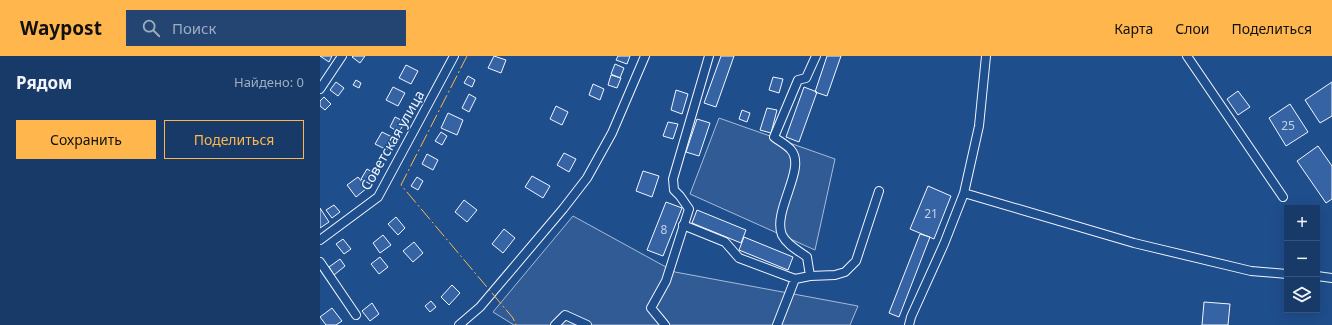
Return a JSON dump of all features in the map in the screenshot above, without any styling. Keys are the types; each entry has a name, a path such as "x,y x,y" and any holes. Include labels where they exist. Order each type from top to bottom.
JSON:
{"street":[{"path":"320,89 342,56"},
{"name":"Советская улица","path":"320,240 378,197 454,56"},
{"path":"459,325 480,306 563,209 587,178 612,133 645,56"},
{"path":"665,325 651,308 666,281 689,209 674,190 673,179 709,56"},
{"path":"810,276 807,257 790,246 782,235 780,222 795,169 795,159 791,150 774,137 798,80 806,78 816,56"},
{"path":"909,325 911,317 944,244 964,193 979,126 986,56"},
{"path":"1188,56 1283,196"},
{"path":"683,225 725,242 739,258 794,280 810,276 835,275 845,272 856,261 879,191"},
{"path":"964,193 1134,243 1251,271 1284,274"},
{"path":"320,262 356,315"},
{"path":"1320,276 1332,278"},
{"path":"777,325 794,280"},
{"path":"555,325 565,315 587,325"}],"shaded area":[{"path":"719,118 835,159 815,250 690,194"},
{"path":"573,216 675,272 858,306 850,325 514,325 493,312"}],"building":[{"path":"320,56 332,56 329,62"},
{"path":"365,56 360,63 352,57"},
{"path":"494,56 506,60 501,73 488,68"},
{"path":"618,56 630,56 627,64 616,60"},
{"path":"721,56 734,56 716,107 704,103"},
{"path":"827,56 841,56 827,96 815,92"},
{"path":"615,64 624,68 620,78 611,74"},
{"path":"406,65 418,71 411,84 399,78"},
{"path":"611,75 621,78 617,88 608,85"},
{"path":"468,76 475,80 472,87 464,83"},
{"path":"773,77 783,79 779,93 769,90"},
{"path":"356,80 361,83 359,88 353,85"},
{"path":"336,82 344,88 338,96 330,90"},
{"path":"1332,82 1332,116 1320,123 1305,100"},
{"path":"593,84 604,89 600,100 589,95"},
{"path":"393,87 405,93 398,106 386,100"},
{"path":"804,87 817,92 799,142 786,137"},
{"path":"676,90 688,94 682,114 671,110"},
{"path":"1238,91 1250,107 1238,115 1227,99"},
{"path":"469,94 476,98 469,112 462,108"},
{"path":"324,97 331,104 325,110 320,106 320,101"},
{"path":"1290,104 1308,132 1286,146 1269,118"},
{"path":"556,106 568,112 562,125 550,119"},
{"path":"767,108 777,110 771,133 760,130"},
{"path":"742,110 750,113 747,122 739,119"},
{"path":"448,113 463,120 457,135 441,128"},
{"path":"395,117 405,122 399,132 390,127"},
{"path":"697,119 710,123 699,156 686,152"},
{"path":"668,122 678,124 673,139 663,136"},
{"path":"382,132 394,138 387,150 375,144"},
{"path":"441,132 447,136 442,145 435,141"},
{"path":"1318,146 1332,166 1332,199 1326,203 1297,161"},
{"path":"564,153 576,159 569,172 557,165"},
{"path":"427,154 438,160 433,170 422,164"},
{"path":"367,169 376,174 370,184 361,179"},
{"path":"643,171 659,176 652,197 636,191"},
{"path":"532,176 550,186 543,198 525,187"},
{"path":"358,177 367,188 356,197 347,185"},
{"path":"417,177 423,181 418,190 411,186"},
{"path":"928,186 951,196 934,239 910,229"},
{"path":"464,200 477,210 467,222 455,212"},
{"path":"666,202 682,208 663,256 647,250"},
{"path":"334,205 340,212 332,218 326,210"},
{"path":"320,208 329,222 320,228"},
{"path":"697,210 746,230 741,243 692,223"},
{"path":"396,217 405,228 398,235 388,224"},
{"path":"504,229 515,238 503,253 492,244"},
{"path":"920,234 930,237 899,317 889,313"},
{"path":"383,235 391,245 380,253 373,243"},
{"path":"744,237 793,257 788,270 739,250"},
{"path":"343,239 351,249 344,254 336,244"},
{"path":"414,242 423,253 413,262 403,251"},
{"path":"380,257 388,267 379,274 371,264"},
{"path":"340,259 345,266 334,275 329,267"},
{"path":"452,285 460,293 449,305 441,297"},
{"path":"431,301 436,307 430,312 425,306"},
{"path":"1204,302 1230,304 1228,325 1202,325"},
{"path":"372,303 379,314 370,321 362,311"},
{"path":"332,308 342,321 336,325 326,325 320,317"}],"power":[{"path":"467,56 401,185 513,318 516,325"}]}
